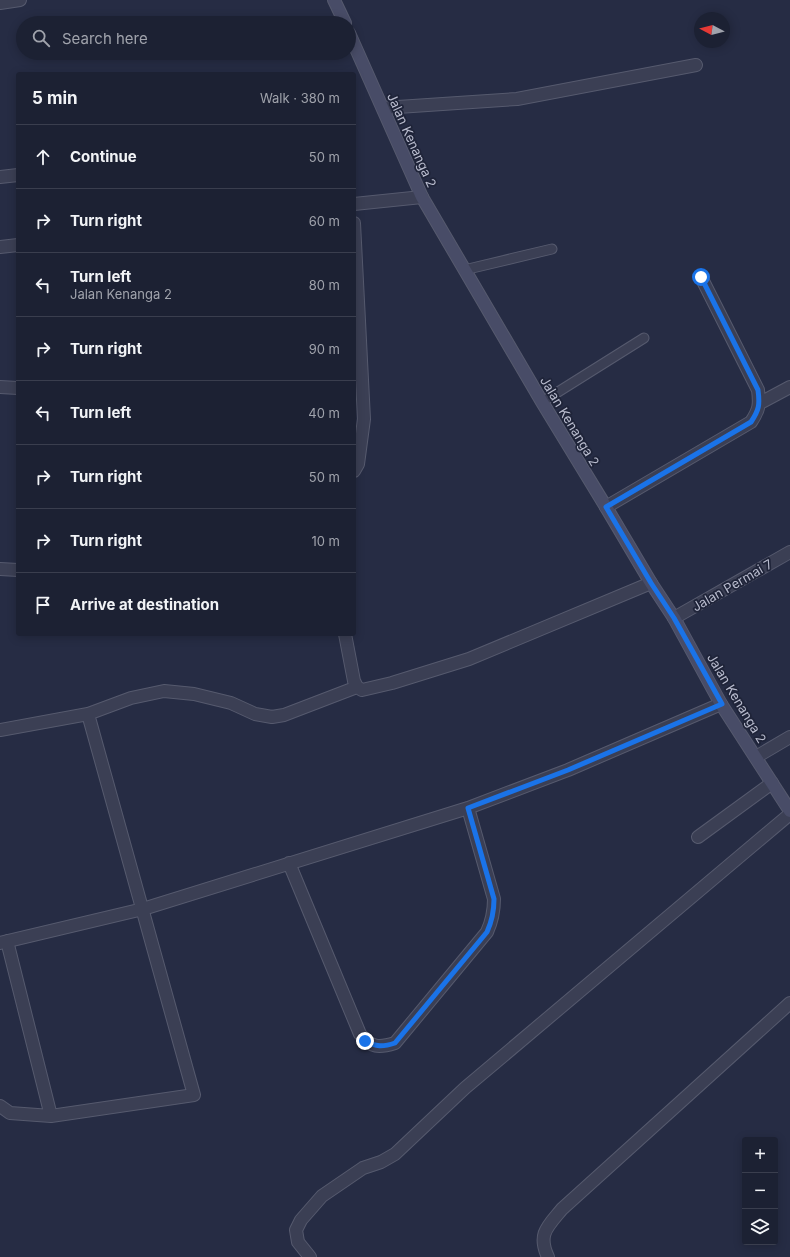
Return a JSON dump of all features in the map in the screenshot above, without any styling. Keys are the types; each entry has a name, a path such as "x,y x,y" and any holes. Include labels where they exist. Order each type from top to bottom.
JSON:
{"main road":[{"path":"334,0 342,16"},
{"name":"Jalan Kenanga 2","path":"356,48 422,197 542,402 651,583 674,618 722,704 790,811"}],"street":[{"path":"0,3 20,0"},
{"path":"383,108 517,99 696,65"},
{"path":"0,177 16,175"},
{"path":"356,204 422,197"},
{"path":"0,247 16,245"},
{"path":"356,262 364,419 358,464 356,468"},
{"path":"606,507 751,422 757,414 760,403 758,390 701,277"},
{"path":"760,403 790,386"},
{"path":"0,387 16,388"},
{"name":"Jalan Permai 7","path":"674,618 790,552"},
{"path":"0,568 16,570"},
{"path":"345,636 354,681 357,687 362,690 392,684 469,659 651,583"},
{"path":"0,730 88,714 131,698 164,692 194,694 216,699 231,703 255,714 272,717 284,715 357,687"},
{"path":"51,1116 3,942 143,909 468,808 575,767 722,704"},
{"path":"0,1106 10,1113 51,1116 194,1095 88,714"},
{"path":"756,757 790,737"},
{"path":"698,837 772,783"},
{"path":"289,863 360,1034 365,1041 374,1046 385,1047 395,1043 487,932 491,922 494,911 494,899 468,808"},
{"path":"310,1257 298,1242 296,1230 301,1220 322,1196 363,1168 381,1162 395,1154 465,1088 790,814"},
{"path":"548,1257 543,1240 545,1230 562,1209 790,1003"}],"lane":[{"path":"464,270 552,249"},
{"path":"542,402 644,338"}],"route":[{"path":"365,1041 374,1046 385,1047 395,1043 487,932 494,911 494,899 468,808 603,756 722,704 674,618 651,583 606,507 751,422 757,414 760,403 758,390 701,277"}]}
